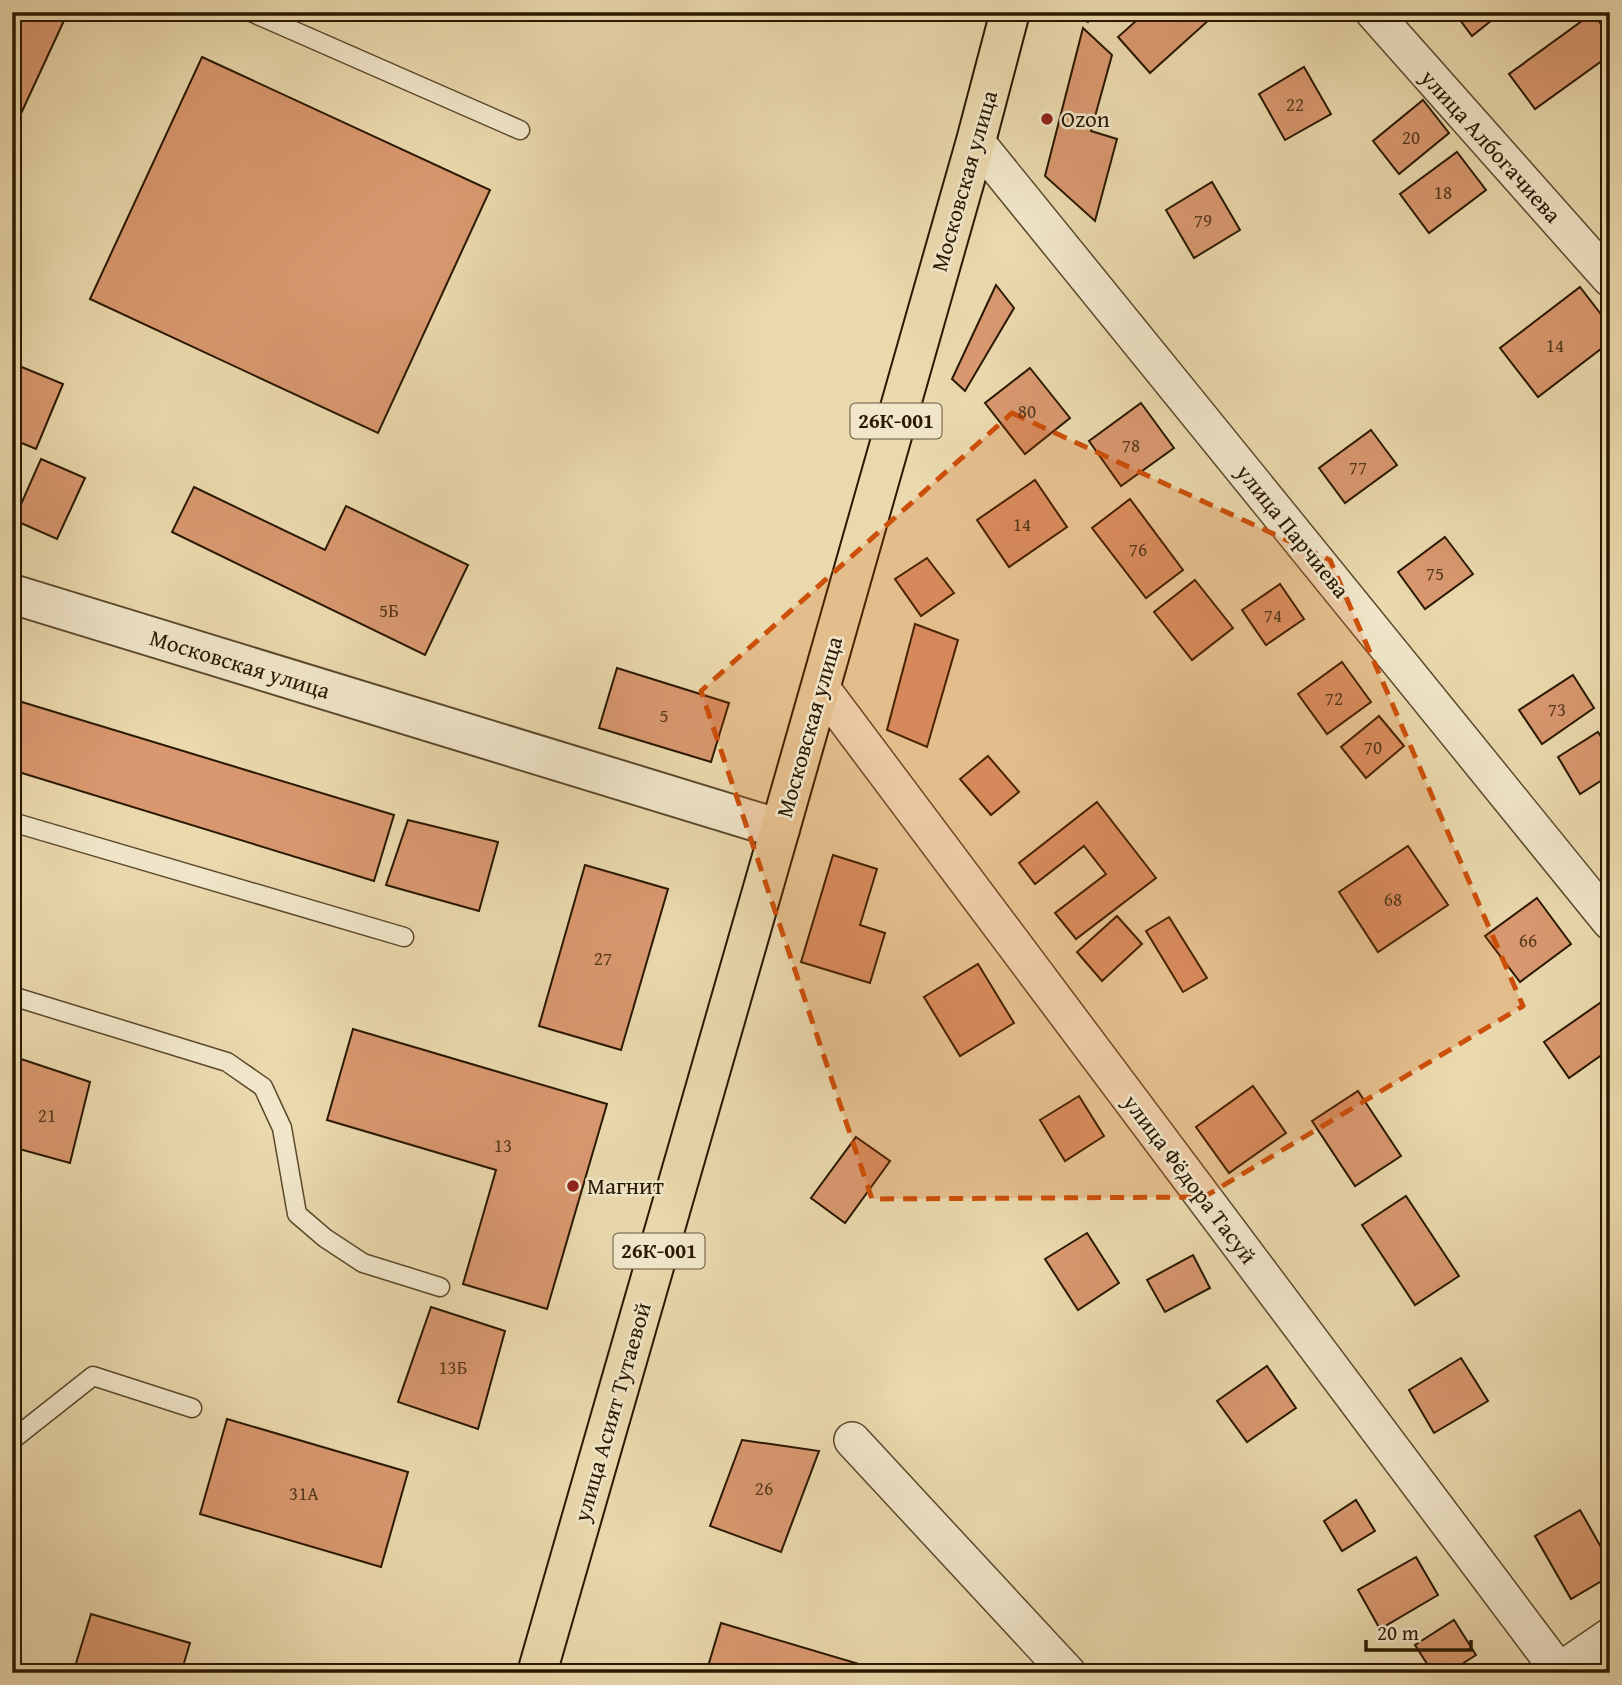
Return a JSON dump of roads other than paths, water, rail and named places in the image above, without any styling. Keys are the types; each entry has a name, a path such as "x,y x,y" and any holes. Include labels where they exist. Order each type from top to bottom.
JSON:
{"main road":[{"name":"Московская улица","path":"780,829 976,141 1010,12"},
{"name":"улица Асият Тутаевой","path":"537,1673 780,829"}],"street":[{"name":"улица Албогачиева","path":"1373,12 1610,279"},
{"name":"улица Парчиева","path":"976,141 1610,922"},
{"name":"Московская улица","path":"12,594 780,829"},
{"name":"улица Фёдора Тасуй","path":"821,687 1558,1672"},
{"path":"852,1440 1068,1673"},
{"path":"1558,1672 1610,1636"}],"lane":[{"path":"251,12 520,130"},
{"path":"12,822 404,937"},
{"path":"12,996 227,1062 263,1087 282,1128 297,1214 325,1238 363,1264 440,1287"},
{"path":"12,1440 93,1376 192,1408"}],"place":[{"name":"Ozon","path":"1047,119"},
{"name":"Магнит","path":"573,1186"}]}
